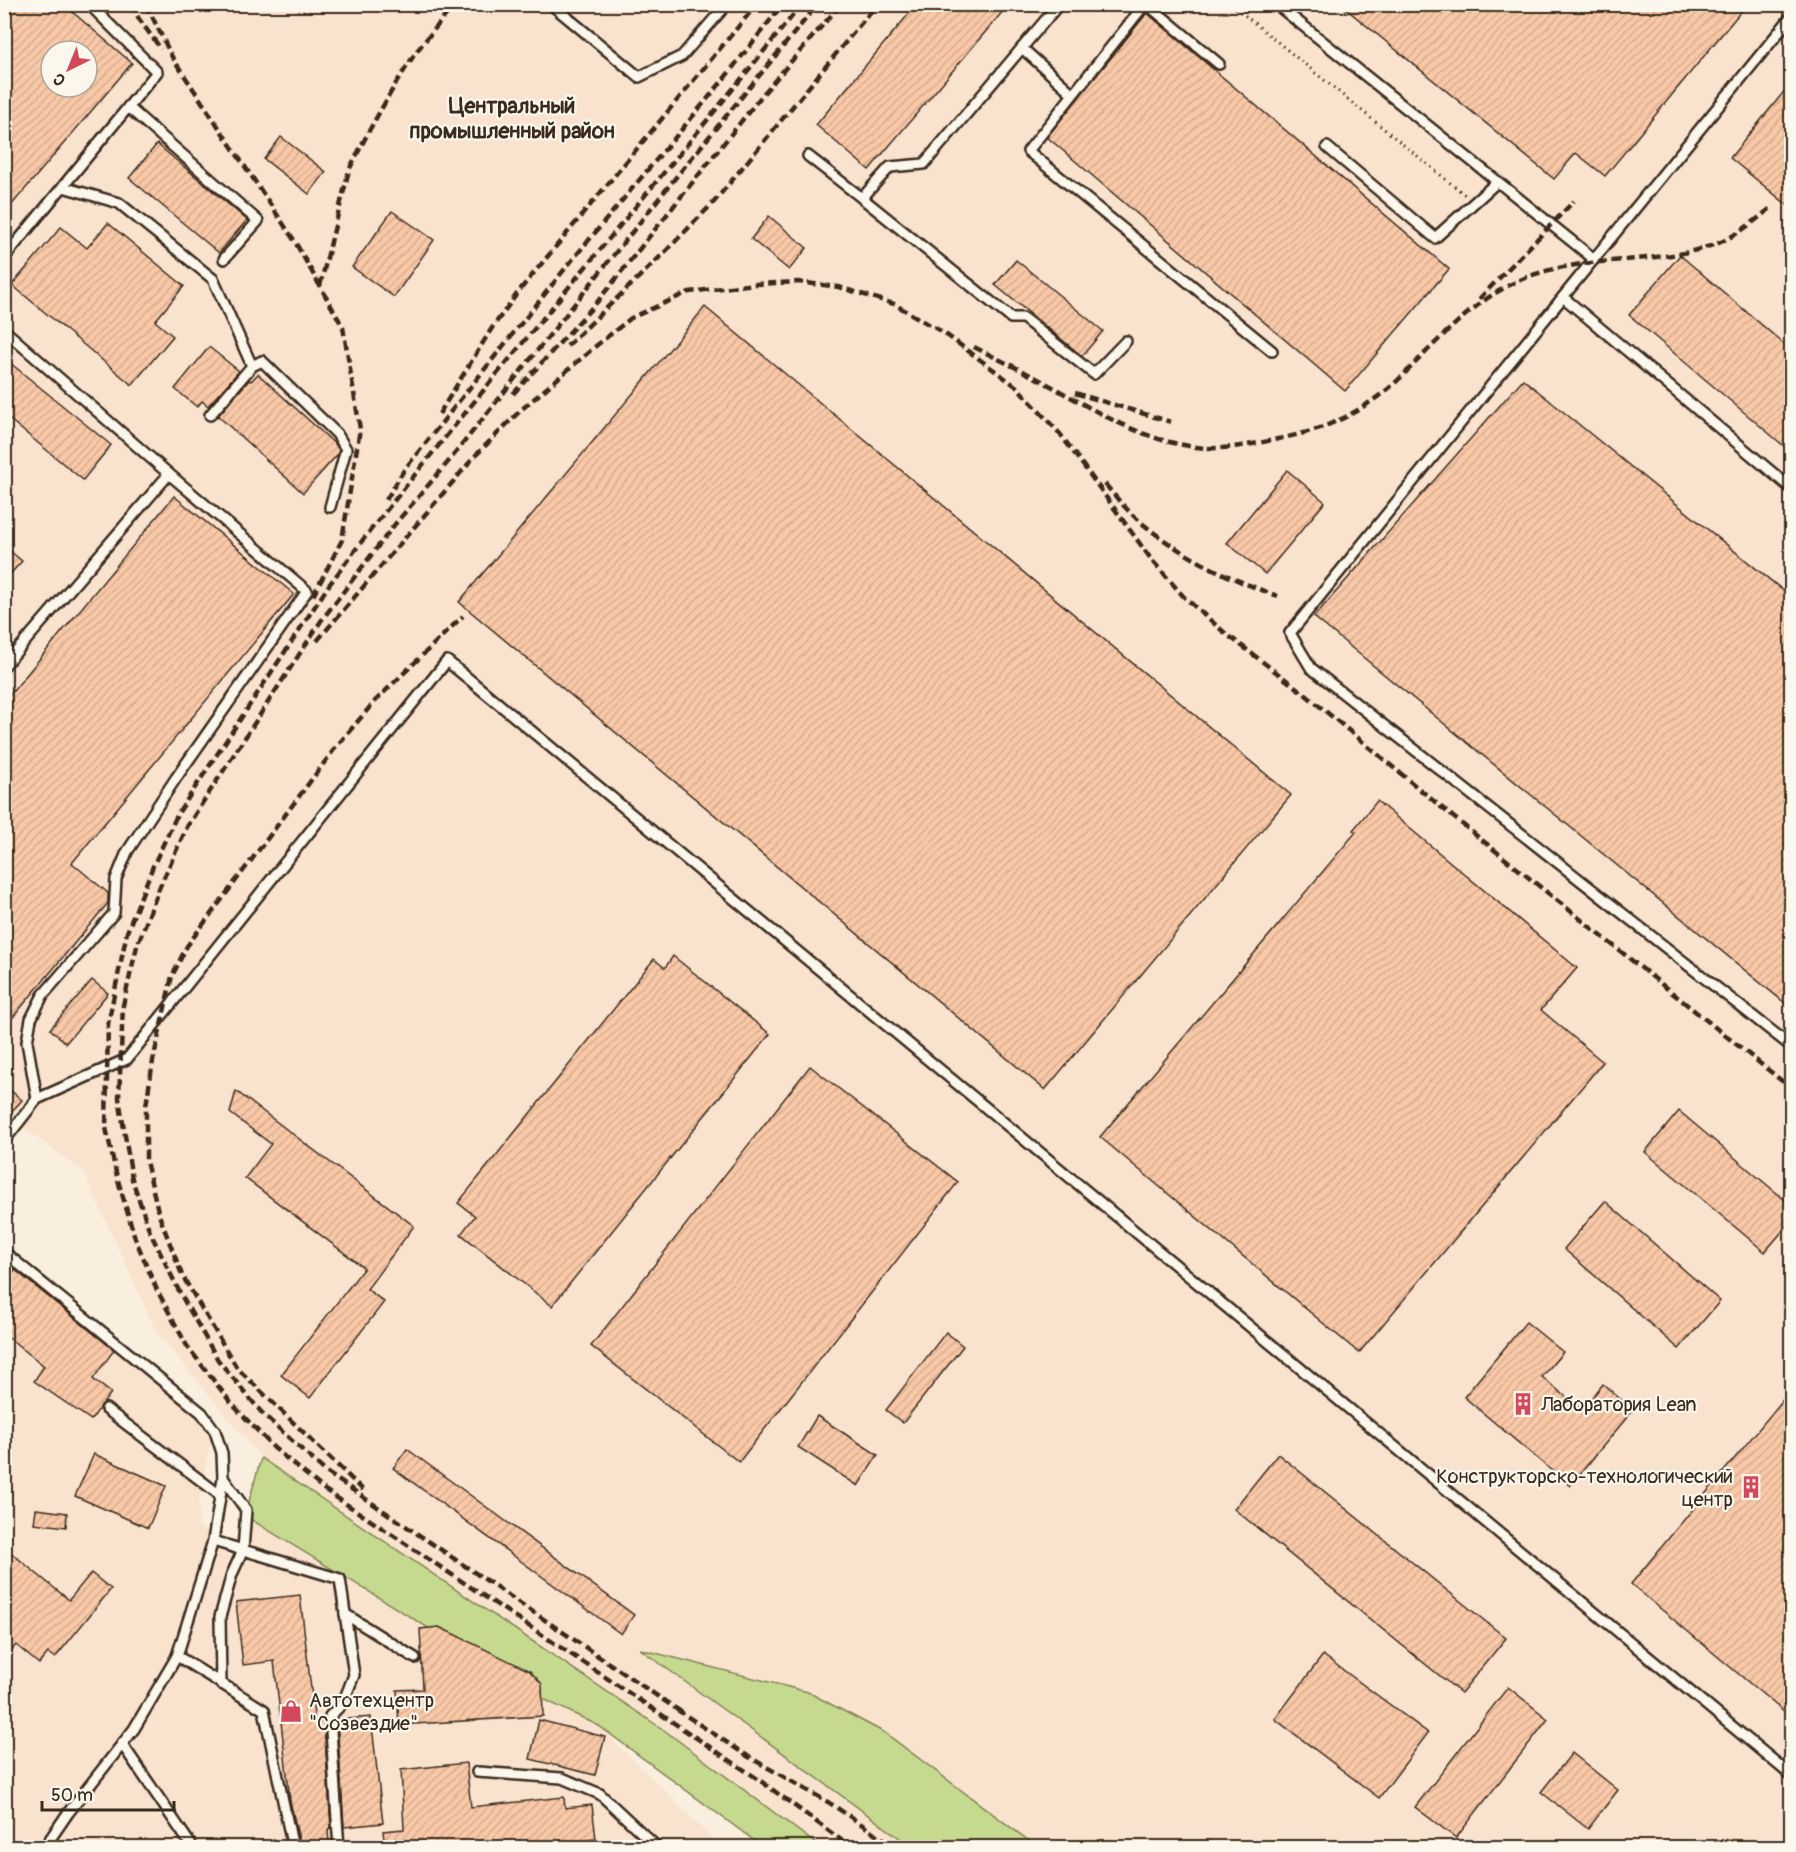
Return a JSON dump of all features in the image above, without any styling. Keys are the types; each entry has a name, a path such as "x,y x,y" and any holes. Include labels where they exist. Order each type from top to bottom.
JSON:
{"lane":[{"path":"4,258 157,72 89,4"},
{"path":"551,4 639,76 682,56 727,4"},
{"path":"862,198 890,167 924,164 1059,4"},
{"path":"1219,63 1146,4 1028,151 1272,351"},
{"path":"1276,4 1594,259"},
{"path":"1791,16 1290,633 1311,668 1791,1047"},
{"path":"1022,48 1074,94"},
{"path":"128,107 258,221 224,259"},
{"path":"1327,147 1435,238 1497,182"},
{"path":"808,156 1011,318 1023,318 1094,374 1126,341"},
{"path":"63,187 119,203 213,279 252,366"},
{"path":"1563,297 1791,486"},
{"path":"4,330 307,591 182,768 127,852 116,879 114,913 43,995 31,1019 27,1042 37,1099"},
{"path":"210,415 252,366 262,361 337,434 346,449 330,507"},
{"path":"4,666 169,474"},
{"path":"4,1141 37,1099 126,1059 447,661 1789,1770"},
{"path":"4,1252 202,1413 215,1431 222,1453 223,1478 213,1541 177,1656 134,1729 68,1813 44,1848"},
{"path":"106,1409 220,1495"},
{"path":"221,1684 220,1617 232,1574 243,1550 246,1510 223,1478"},
{"path":"213,1541 340,1579 354,1675 343,1703 330,1716 339,1848"},
{"path":"345,1614 415,1658"},
{"path":"177,1656 264,1710 294,1848"},
{"path":"122,1744 193,1848"},
{"path":"477,1772 562,1778 600,1794 658,1848"}],"path":[{"path":"1231,4 1474,203"}],"shaded area":[{"path":"5,5 1791,5 1791,1847 1037,1847 885,1733 642,1650 912,1847 820,1847 664,1730 261,1458 156,1331 84,1172 8,1116 5,1120"},
{"path":"4,1257 129,1358 213,1430 200,1493 199,1527 233,1545 245,1516 451,1641 447,1652 599,1726 721,1847 5,1847"}],"green space":[{"path":"261,1458 664,1730 820,1847 763,1847 599,1726 447,1652 450,1641 245,1516"},
{"path":"640,1649 808,1692 885,1733 1037,1847 912,1847"}],"building":[{"path":"4,4 63,4 132,63 4,214"},
{"path":"917,4 1009,4 869,170 816,125"},
{"path":"1340,4 1747,4 1605,176 1576,153 1554,179"},
{"path":"1147,13 1449,269 1345,391 1047,137"},
{"path":"1791,83 1791,208 1730,158"},
{"path":"281,137 326,172 309,194 264,159"},
{"path":"157,144 247,220 219,253 129,178"},
{"path":"392,211 434,240 394,297 352,267"},
{"path":"769,216 807,248 789,270 751,239"},
{"path":"108,223 184,286 155,321 173,336 132,385 12,285 61,227 87,248"},
{"path":"1680,255 1791,350 1791,452 1629,315"},
{"path":"1016,260 1103,331 1082,356 995,285"},
{"path":"705,307 1291,795 1045,1090 459,602"},
{"path":"209,347 239,371 208,406 202,401 197,407 175,389"},
{"path":"4,358 111,445 83,480 4,415"},
{"path":"258,374 339,450 303,493 218,416 249,380 251,381"},
{"path":"1523,379 1791,597 1791,1008 1314,617"},
{"path":"1287,470 1325,502 1265,574 1227,543"},
{"path":"174,496 294,594 72,863 108,893 108,903 4,1028 4,702"},
{"path":"4,546 22,561 4,581"},
{"path":"1377,801 1577,968 1541,1010 1603,1062 1359,1353 1100,1137 1356,832 1353,830"},
{"path":"673,956 770,1034 552,1306 461,1234 475,1216 458,1203 654,959 665,968"},
{"path":"92,980 108,993 66,1043 50,1029"},
{"path":"810,1066 958,1182 739,1462 591,1346"},
{"path":"4,1085 22,1100 4,1120"},
{"path":"236,1091 414,1226 367,1289 384,1302 310,1398 281,1375 364,1268 245,1178 271,1144 230,1113"},
{"path":"1679,1111 1791,1205 1791,1221 1765,1252 1645,1152"},
{"path":"1605,1201 1720,1301 1679,1349 1564,1249"},
{"path":"15,1270 114,1350 93,1379 111,1393 91,1420 34,1381 44,1366 4,1334 4,1282"},
{"name":"Лаборатория Lean","path":"1526,1322 1563,1352 1542,1377 1582,1410 1603,1384 1633,1410 1570,1486 1464,1397"},
{"path":"946,1332 963,1346 903,1423 886,1410"},
{"name":"Конструкторско-технологический центр","path":"1791,1390 1791,1702 1784,1712 1631,1584"},
{"path":"817,1416 878,1455 858,1486 798,1447"},
{"path":"407,1449 634,1615 621,1634 393,1468"},
{"path":"94,1454 166,1486 148,1528 75,1496"},
{"path":"1278,1454 1506,1638 1461,1693 1234,1509"},
{"path":"36,1509 67,1513 66,1527 34,1523"},
{"path":"4,1547 69,1600 91,1573 111,1589 55,1658 48,1653 39,1664 16,1645 4,1659"},
{"path":"300,1595 315,1723 324,1722 331,1828 328,1829 329,1845 309,1848 301,1848 290,1801 274,1661 243,1665 236,1602"},
{"path":"439,1627 530,1671 542,1684 543,1716 399,1725 397,1690 423,1689 420,1629"},
{"path":"1323,1655 1428,1733 1379,1798 1275,1719"},
{"path":"1508,1687 1548,1719 1456,1838 1415,1807"},
{"path":"371,1717 383,1823 344,1827 337,1720"},
{"path":"539,1720 605,1737 595,1775 530,1759"},
{"path":"1572,1753 1618,1790 1588,1829 1541,1792"},
{"path":"466,1763 471,1807 564,1797 565,1808 592,1805 596,1839 565,1843 566,1848 385,1848 383,1831 404,1829 401,1770"}],"railway":[{"path":"131,4 161,49"},
{"path":"146,4 172,57 294,240 343,327 360,429 342,540 312,598"},
{"path":"320,286 349,170 370,129 416,52 455,4"},
{"path":"439,414 492,328 519,291 757,4"},
{"path":"386,500 404,470 568,265 719,85 783,4"},
{"path":"802,4 362,541 329,585 177,815 153,866 127,932 108,1024 106,1128 117,1177 135,1238 157,1290 187,1346 232,1404 274,1448 325,1490 758,1779 852,1848"},
{"path":"681,1712 326,1472 262,1413 218,1360 181,1295 150,1232 132,1179 119,1098 123,1005 137,946 160,886 188,825 321,621 395,524 449,461 818,4"},
{"path":"513,394 598,301 763,94 841,4"},
{"path":"567,346 714,202 877,4"},
{"path":"1479,299 1574,201"},
{"path":"974,347 1144,434 1206,448 1251,444 1323,427 1362,408 1392,385 1479,304 1520,280 1566,267 1660,257 1707,247 1733,235 1772,207"},
{"path":"317,641 475,456 522,409 631,318 689,292 755,284 798,282 839,287 894,304 944,333 1017,387 1061,435 1151,559 1184,597 1225,633 1306,695 1452,816 1792,1089"},
{"path":"1075,393 1171,422"},
{"path":"1105,484 1136,518 1168,543 1221,573 1278,596"},
{"path":"363,1490 237,1368 182,1275 159,1215 146,1161 146,1106 153,1061 172,976 187,946 336,747 375,701 463,616"},
{"path":"676,1709 749,1757 828,1802 897,1848"}],"place":[{"name":"Лаборатория Lean","path":"1523,1404"},
{"name":"Конструкторско-технологический центр","path":"1751,1487"},
{"name":"Автотехцентр \"Созвездие\"","path":"291,1711"}],"district":[{"name":"Центральный промышленный район","path":"512,118"}]}
